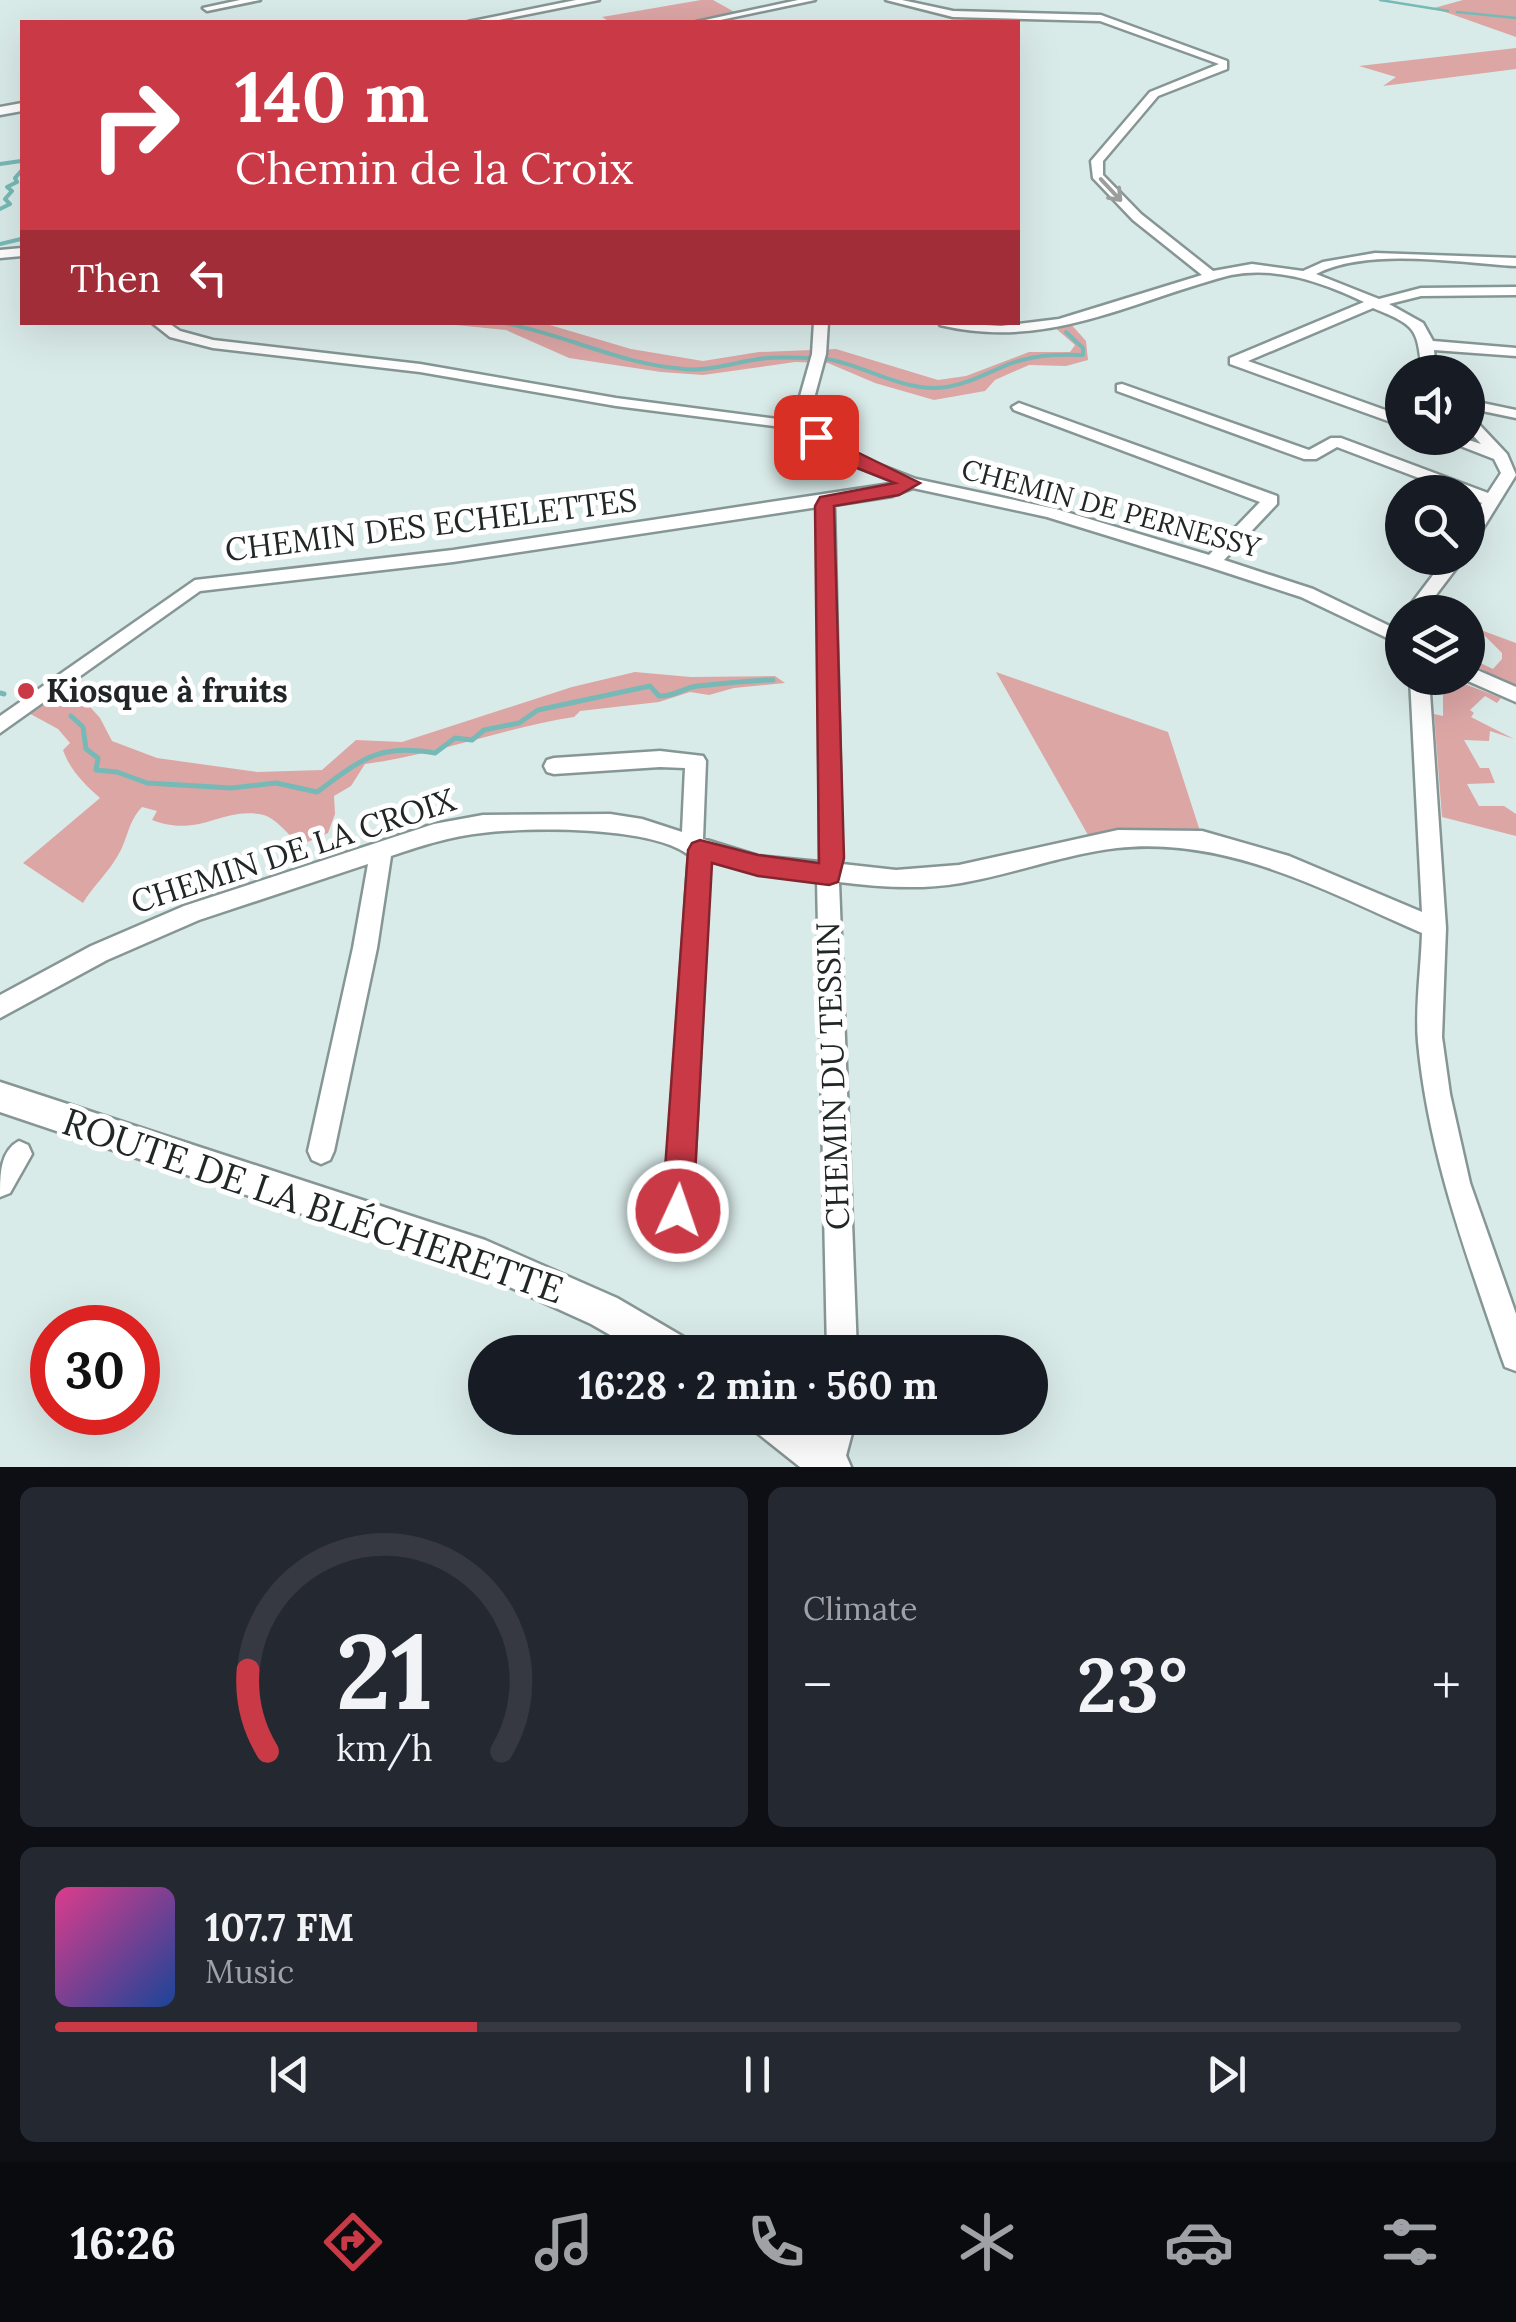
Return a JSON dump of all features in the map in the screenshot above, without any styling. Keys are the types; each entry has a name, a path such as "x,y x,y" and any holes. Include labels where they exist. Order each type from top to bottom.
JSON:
{"main road":[{"path":"485,20 594,0"},
{"name":"ROUTE DE LA BLÉCHERETTE","path":"0,1097 484,1258 604,1311 645,1335"},
{"path":"791,1435 830,1466"}],"street":[{"path":"210,4 256,0"},
{"path":"710,20 811,0"},
{"path":"890,0 948,13 1109,20 1226,65 1162,89 1138,109 1095,168 1097,176 1138,218 1211,276"},
{"path":"1304,275 1326,262 1354,258 1516,262"},
{"path":"963,325 994,330 1033,328 1250,268 1304,275 1374,303 1418,326 1428,345 1428,355"},
{"path":"1385,415 1235,361 1374,303 1421,292 1516,291"},
{"name":"CHEMIN DE PERNESSY","path":"162,325 175,334 213,344 420,368 616,402 761,418 799,427 864,464 911,483 1050,513 1212,562 1306,593 1385,632"},
{"path":"799,427 818,358 821,325"},
{"path":"1428,345 1516,352"},
{"path":"1122,388 1310,456 1336,442 1493,501"},
{"path":"1019,408 1271,500 1212,562"},
{"path":"1485,408 1516,414"},
{"path":"1485,440 1509,473 1485,513"},
{"path":"1485,451 1501,457"},
{"name":"CHEMIN DES ECHELETTES","path":"0,726 195,586 453,556 892,491 911,483"},
{"name":"CHEMIN DU TESSIN","path":"826,500 832,858 829,874 842,1335"},
{"path":"1485,681 1516,695"},
{"path":"1421,695 1434,928 1430,1037 1436,1094 1456,1183 1516,1356"},
{"path":"554,766 660,759 696,761 696,848 678,1211"},
{"name":"CHEMIN DE LA CROIX","path":"0,1007 99,953 192,914 470,825 545,822 626,826 758,865 896,878 959,874 1118,839 1191,839 1282,862 1434,928"},
{"path":"320,1150 365,948 381,851"},
{"path":"0,1183 20,1154"},
{"path":"830,1466 837,1435"}],"shaded area":[{"path":"701,0 713,0 738,14 705,20 602,17"},
{"path":"1463,0 1516,0 1516,37 1434,8"},
{"path":"1516,48 1516,69 1383,86 1396,77 1359,66"},
{"path":"1069,322 1086,341 1088,360 1066,366 1029,365 995,380 985,391 934,400 875,383 828,363 795,362 703,375 661,372 569,358 506,330 455,325 550,325 631,349 703,361 759,352 836,349 938,380 966,376 1029,352 1070,352 1075,345 1054,327"},
{"path":"1485,632 1516,643 1516,689 1485,671 1485,665 1493,669 1502,653"},
{"path":"635,672 691,677 775,676 785,683 734,688 709,695 690,692 659,702 580,711 574,717 365,764 351,786 334,796 335,814 328,833 303,844 272,819 259,814 232,815 183,826 152,820 157,811 142,807 117,857 83,903 23,863 100,798 69,764 63,750 70,743 58,729 25,711 41,699 83,699 100,718 112,741 157,758 257,772 322,770 356,740 402,742 572,687"},
{"path":"996,672 1168,732 1201,834 1142,830 1088,835"},
{"path":"1485,692 1501,698 1497,703 1485,696 1470,710 1474,713 1471,717 1514,739 1490,731 1489,741 1464,740 1480,768 1489,768 1495,783 1467,784 1479,806 1504,806 1516,814 1516,836 1442,817 1434,714 1443,716 1443,695 1485,695"}],"waterway":[{"path":"1380,0 1448,11"},
{"path":"1457,12 1516,18"},
{"path":"0,164 20,161"},
{"path":"2,164 20,161"},
{"path":"0,209 10,204 5,199 12,191 7,187 17,182 15,178 20,172"},
{"path":"0,244 20,239"},
{"path":"512,325 636,361 684,369 768,358 814,358"},
{"path":"822,358 906,384 943,388 1030,358 1083,355 1083,348 1066,332"},
{"path":"71,716 83,727 86,749 98,758 96,770 117,772 147,783 231,788 276,783 317,792 371,757 399,750 435,753 455,738 472,740 484,730 519,723 538,710 650,686 659,696 665,696 698,686 773,680"},
{"path":"0,693 4,694"}],"place":[{"name":"Kiosque à fruits","path":"26,691"}],"route":[{"path":"678,1211 700,850 758,865 829,874 832,858 826,500 892,491 911,483 864,464 816,437"}]}
